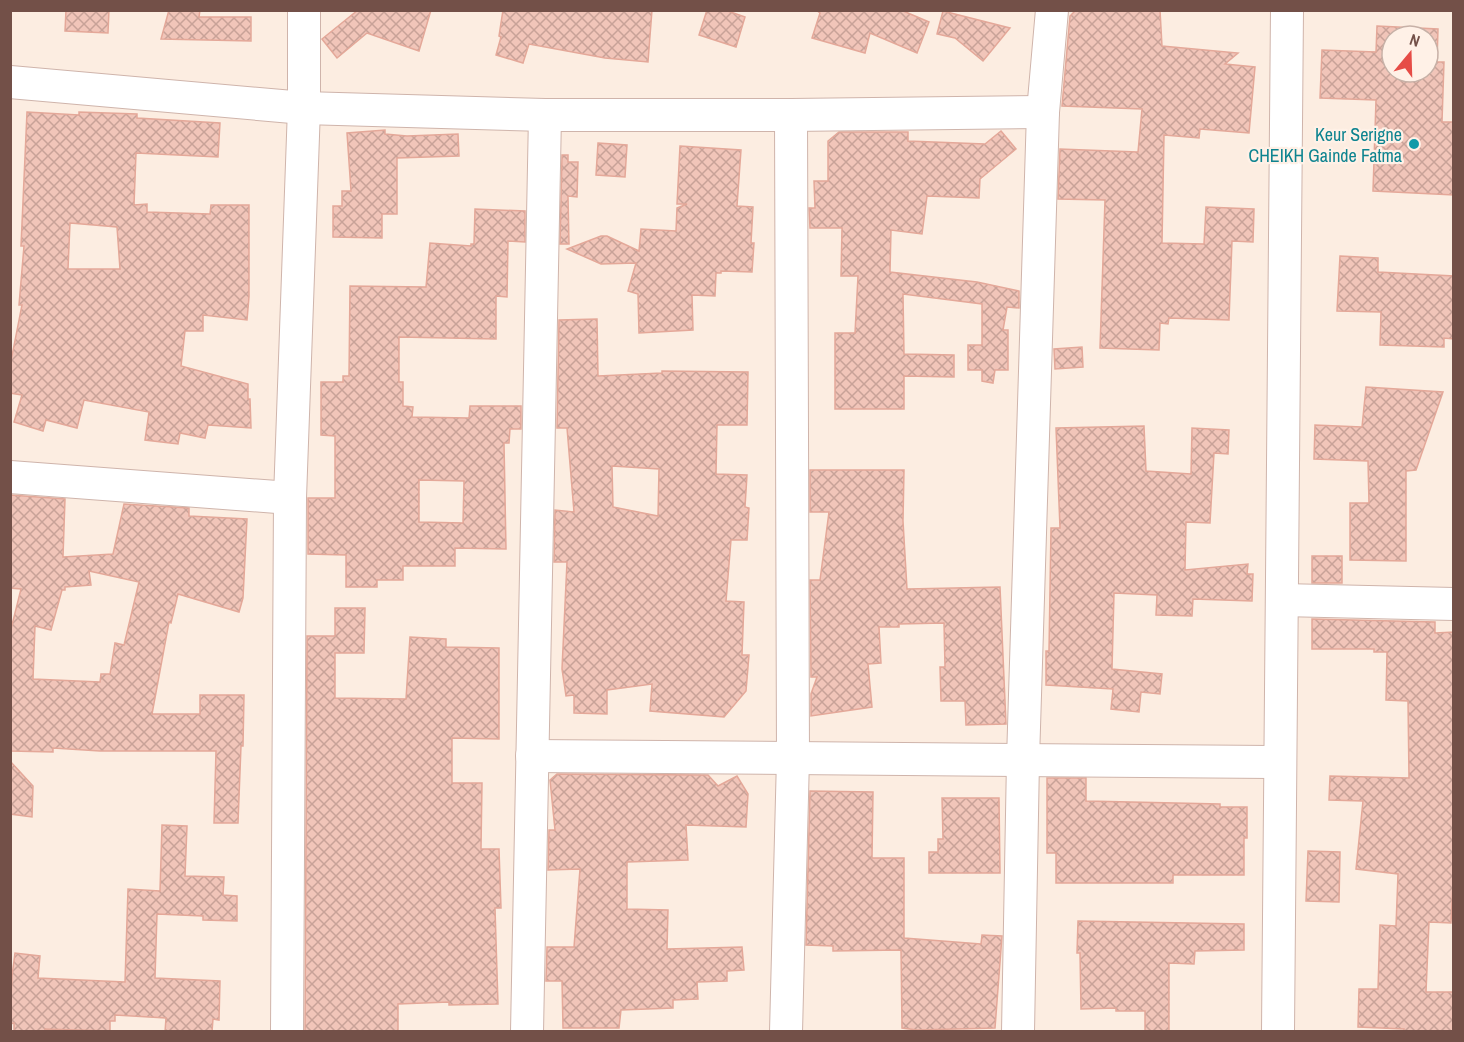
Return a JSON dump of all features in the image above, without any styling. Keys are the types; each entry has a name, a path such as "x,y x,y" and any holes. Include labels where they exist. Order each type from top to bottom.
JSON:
{"street":[{"path":"287,1032 290,498 304,108 304,10"},
{"path":"1018,1032 1023,760 1043,112 1052,10"},
{"path":"1278,1032 1287,10"},
{"path":"10,82 304,108 544,115 1043,112"},
{"path":"527,1032 544,115"},
{"path":"786,1032 793,758 791,115"},
{"path":"10,477 290,498"},
{"path":"1282,600 1454,604"},
{"path":"532,756 1280,762"}],"building":[{"path":"66,10 109,10 108,33 65,31"},
{"path":"169,10 200,10 199,17 251,17 251,41 161,39"},
{"path":"358,10 431,10 419,51 367,33 337,58 322,39"},
{"path":"503,10 652,10 648,62 605,58 529,44 523,63 496,55 501,37 499,36"},
{"path":"707,10 725,10 745,17 736,47 699,35"},
{"path":"816,10 901,10 929,22 917,53 870,33 865,53 812,38 820,13"},
{"path":"1076,10 1160,10 1162,46 1238,53 1225,64 1255,67 1249,133 1200,129 1199,138 1164,135 1162,243 1204,244 1206,207 1254,209 1253,242 1232,241 1229,320 1169,318 1168,324 1160,323 1159,350 1100,348 1105,200 1058,199 1060,149 1138,152 1142,109 1062,106 1070,16"},
{"path":"943,11 1010,28 983,61 955,38 937,34"},
{"name":"Keur Serigne CHEIKH Gainde Fatma","path":"1377,26 1380,26 1380,84 1440,84 1440,62 1444,62 1442,122 1454,122 1454,195 1373,191 1376,100 1320,98 1322,50 1376,52"},
{"path":"27,112 79,115 79,112 137,114 137,118 220,123 218,157 136,153 134,205 147,204 147,212 210,214 211,205 249,205 247,320 203,315 203,331 185,331 181,366 248,384 251,428 208,425 205,438 180,433 178,444 145,440 149,412 84,400 77,428 46,420 43,431 14,422 22,395 10,393 10,366 22,305 19,305 24,246 21,246","holes":["70,223 117,227 120,269 68,269"]},
{"path":"385,130 385,134 407,136 458,134 459,156 397,158 397,214 382,214 382,238 333,237 333,206 342,206 342,191 351,191 347,133"},
{"path":"1001,131 1016,149 980,179 979,198 927,196 922,234 891,230 890,272 977,282 1019,291 1019,308 1007,307 1003,330 1008,330 1008,370 995,370 993,383 982,381 982,370 968,370 968,345 982,345 982,304 903,294 904,354 954,355 954,377 904,376 904,409 835,409 835,333 855,333 858,276 841,276 842,228 810,228 809,208 815,208 814,181 828,181 828,141 839,132 908,132 908,141 985,144"},
{"path":"598,143 627,145 625,177 596,175"},
{"path":"680,146 741,150 737,206 753,207 752,272 721,271 721,273 716,273 715,296 692,295 693,330 639,333 638,294 628,291 636,263 601,264 567,249 601,236 607,236 639,251 641,229 676,231 677,208 687,204 677,204"},
{"path":"562,155 568,155 568,162 578,162 577,197 568,196 569,244 560,244"},
{"path":"475,209 525,211 525,242 508,241 507,297 496,296 496,339 399,337 399,382 403,382 403,406 413,407 412,417 469,418 470,406 521,406 521,429 510,429 509,443 504,443 506,549 455,548 455,566 403,566 403,580 377,580 377,587 346,587 346,555 308,554 308,498 335,498 335,436 321,435 321,382 343,382 343,376 349,376 350,286 426,287 430,243 471,246 474,244","holes":["419,480 464,481 463,523 419,522"]},
{"path":"1340,256 1378,258 1378,272 1454,276 1454,339 1444,338 1444,347 1380,345 1381,312 1337,311"},
{"path":"597,319 598,376 662,373 662,371 748,372 747,425 717,425 716,474 747,475 745,507 749,508 747,540 731,540 726,601 744,602 742,655 749,655 746,691 724,717 650,711 652,684 607,690 607,714 574,713 574,695 566,696 562,669 567,562 554,562 555,510 574,512 567,428 557,428 559,320","holes":["612,466 659,469 658,516 613,507"]},
{"path":"1082,347 1083,367 1055,369 1054,349"},
{"path":"1366,387 1443,392 1416,470 1406,471 1406,561 1350,560 1350,503 1369,503 1368,461 1314,459 1315,425 1362,427"},
{"path":"1144,426 1146,471 1191,474 1192,428 1229,430 1228,454 1214,453 1210,523 1186,522 1185,570 1248,564 1247,574 1253,574 1252,601 1193,599 1192,616 1156,615 1157,595 1114,593 1112,669 1162,674 1160,694 1141,692 1139,712 1111,709 1113,689 1046,685 1046,651 1049,651 1051,528 1060,528 1056,428"},
{"path":"810,470 904,470 903,521 907,589 1000,587 1006,724 966,725 965,701 941,701 940,667 945,667 944,623 879,627 881,663 868,664 872,707 811,716 811,694 817,677 811,677 810,580 820,580 829,512 810,512"},
{"path":"10,495 65,499 63,557 113,554 124,504 189,508 189,516 247,519 243,598 239,612 178,594 171,623 169,622 152,714 200,714 200,695 244,695 238,823 214,823 216,751 100,751 53,748 53,752 10,751 10,633 21,589 10,588","holes":["89,571 139,582 124,645 115,643 110,674 101,674 100,682 33,679 35,626 51,630 62,590 65,590 65,587 91,585"]},
{"path":"1312,556 1342,556 1342,583 1312,583"},
{"path":"335,608 365,608 364,653 335,653 335,698 406,699 410,637 446,639 446,647 499,648 499,739 452,738 452,783 482,783 481,849 499,849 501,908 495,908 498,1004 449,1005 449,1002 398,1004 398,1032 305,1032 307,636 335,636"},
{"path":"1312,619 1435,622 1435,633 1454,632 1454,865 1451,923 1429,922 1426,992 1454,992 1454,1032 1358,1027 1359,989 1378,989 1380,925 1396,926 1398,874 1356,869 1363,801 1329,800 1330,776 1409,778 1408,701 1386,700 1387,652 1374,652 1374,649 1312,649"},
{"path":"10,761 33,786 32,817 10,814"},
{"path":"557,774 708,775 718,786 737,776 748,794 746,827 686,825 688,860 627,862 627,909 668,910 667,949 742,947 744,970 727,971 727,981 697,982 698,999 673,1000 673,1008 621,1010 619,1028 563,1028 562,981 546,981 547,947 574,947 580,869 548,870 549,830 555,830 550,780"},
{"path":"1047,778 1086,778 1086,801 1220,804 1220,807 1247,807 1244,875 1173,875 1173,883 1056,883 1056,853 1047,853"},
{"path":"810,791 873,792 872,858 904,858 904,938 981,944 982,935 1002,936 995,1028 917,1030 902,1028 901,950 833,951 833,946 806,945"},
{"path":"942,798 999,798 1000,873 929,873 929,852 938,852 938,839 943,839"},
{"path":"162,825 187,826 185,876 224,877 223,895 237,896 237,921 203,920 203,916 157,914 155,978 220,981 219,1020 213,1019 212,1032 165,1032 166,1018 115,1015 115,1021 110,1021 110,1031 45,1029 45,1032 14,1032 14,1023 10,1024 10,1021 15,953 40,956 38,978 125,982 128,889 160,891"},
{"path":"1308,851 1340,852 1339,902 1306,901"},
{"path":"1078,921 1244,924 1244,950 1195,951 1194,964 1169,963 1169,1032 1145,1032 1145,1011 1116,1011 1116,1008 1081,1009 1080,953 1077,953"}],"place":[{"name":"Keur Serigne CHEIKH Gainde Fatma","path":"1414,144"}]}
